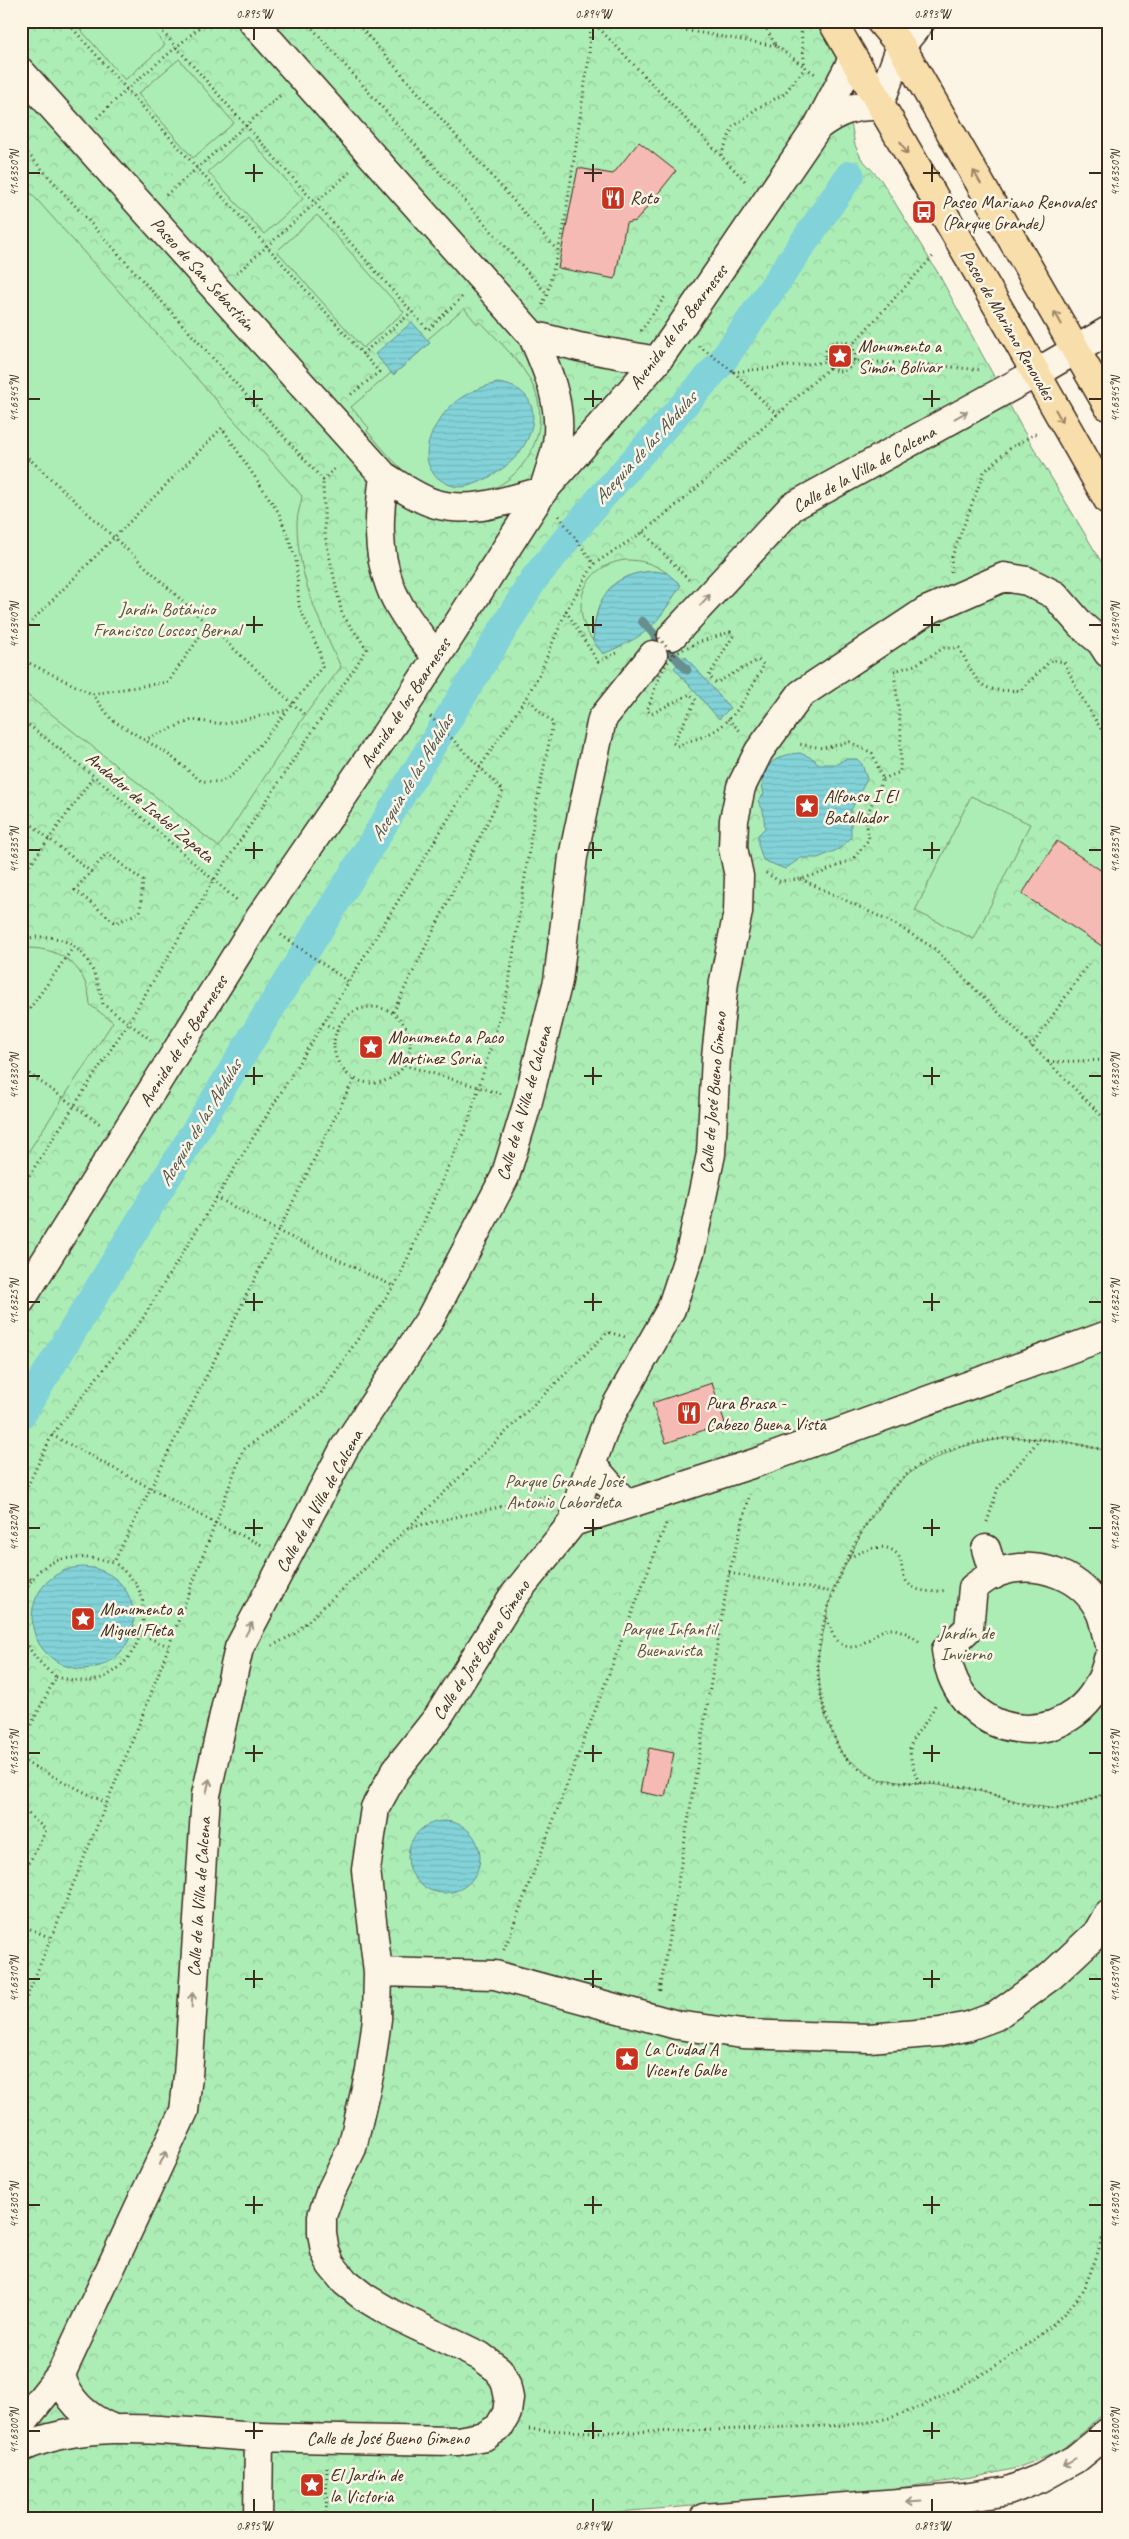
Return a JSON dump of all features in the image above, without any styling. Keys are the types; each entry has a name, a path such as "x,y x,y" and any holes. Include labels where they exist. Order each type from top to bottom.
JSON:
{"main road":[{"name":"Paseo de Mariano Renovales","path":"832,21 879,106 1108,500"},
{"path":"880,21 901,46 1108,406"}],"street":[{"path":"252,21 532,335 545,364 558,418 557,442 543,491"},
{"path":"879,106 901,46 921,21"},
{"name":"Avenida de los Bearneses","path":"21,1300 259,919 411,697 543,491 657,361 818,126 853,59"},
{"name":"Paseo de San Sebastián","path":"21,72 329,412 384,476 435,504 461,507 489,506 543,491"},
{"name":"Avenida de los Bearneses","path":"818,126 833,115 848,108 860,105 879,106"},
{"name":"Calle de la Villa de Calcena","path":"21,2424 61,2374 184,2111 188,2076 206,1795 240,1648 345,1447 430,1319 505,1177 527,1105 558,981 574,857 602,719 664,645 792,507 1036,374 1108,331"},
{"path":"532,335 579,347 657,361"},
{"path":"384,476 380,513 381,558 390,588 436,657"},
{"name":"Calle de José Bueno Gimeno","path":"21,2448 66,2434 114,2429 259,2437 458,2441 485,2436 499,2426 507,2412 509,2398 506,2384 499,2370 480,2356 394,2316 364,2297 345,2282 331,2265 325,2251 322,2216 330,2193 352,2148 370,2071 377,2019 378,1972 366,1870 375,1808 396,1770 438,1717 512,1598 574,1522 586,1477 607,1422 671,1309 691,1248 711,1154 716,1057 723,990 738,912 740,876 733,848 734,820 742,787 759,751 801,694 926,610 1004,577 1027,581 1055,595 1081,625 1101,642 1108,653"},
{"path":"574,1522 758,1462 1108,1335"},
{"path":"586,1477 626,1504"},
{"path":"986,1549 975,1583 969,1628 940,1652 945,1688 989,1720 1016,1729 1045,1728 1065,1720 1083,1708 1100,1685 1108,1659"},
{"path":"975,1583 1014,1568 1029,1567 1044,1569 1072,1580 1094,1602 1101,1615 1108,1641"},
{"path":"378,1972 495,1975 678,2025 742,2034 820,2038 869,2038 941,2032 970,2026 996,2016 1051,1976 1097,1933 1108,1914"},
{"path":"61,2374 66,2391 74,2403 98,2422 114,2429"},
{"path":"704,2518 963,2498 1008,2491 1041,2478 1075,2459 1108,2432"},
{"path":"258,2518 259,2437"}],"path":[{"path":"66,21 379,372 329,412"},
{"path":"153,21 428,330 482,278"},
{"path":"78,136 127,90 178,49 207,21"},
{"path":"355,21 556,250"},
{"path":"532,335 547,294 556,250 564,227 586,75 591,21"},
{"path":"591,21 745,182"},
{"path":"632,21 776,46"},
{"path":"762,21 776,46 818,76"},
{"path":"721,155 733,127 756,109 784,94 805,68 800,21"},
{"path":"308,22 547,294"},
{"path":"147,212 302,77"},
{"path":"21,146 323,480 326,536 342,614 368,649 214,880 128,1023 21,1188"},
{"path":"218,291 370,153"},
{"path":"850,346 954,233"},
{"path":"362,354 412,312"},
{"path":"843,341 850,346 854,353 853,361 843,370 830,367 826,362 826,349 833,342 843,341"},
{"path":"708,353 734,372 777,414"},
{"path":"853,361 919,364 991,371"},
{"path":"734,372 826,362"},
{"path":"21,1500 52,1434 141,1321 480,767 526,698 540,673 566,611 594,564 643,532 683,500 830,367"},
{"path":"21,632 222,428 279,512 296,559 299,606 320,652 322,667 247,760 235,773 222,782 201,781 168,754 112,720 92,694 21,659"},
{"path":"951,600 951,559 984,472 1010,448 1043,430"},
{"path":"323,480 358,447"},
{"path":"21,451 305,715"},
{"path":"21,468 29,458"},
{"path":"565,525 594,564"},
{"path":"643,532 691,582"},
{"path":"566,611 598,662 624,650"},
{"path":"92,694 168,682 208,624"},
{"path":"764,872 779,880 801,879 853,859 868,839 866,817 883,779 900,772 901,732 894,671 898,630"},
{"path":"647,710 651,714 690,694 696,700 673,743 677,746 716,730 728,719 739,708 764,665 758,660 716,683 709,676 733,636 730,632"},
{"path":"894,671 915,665 944,648 959,648 979,683 994,692 1021,690 1051,660 1064,662 1078,691 1108,742"},
{"path":"21,2011 106,1803 243,1450 321,1393 393,1286 469,1120 508,989 535,810 554,723 526,698"},
{"path":"144,740 192,720 222,724 289,709"},
{"path":"393,1012 503,791 429,715"},
{"name":"Andador de Isabel Zapata","path":"21,719 94,776 259,919"},
{"path":"759,751 766,758 793,743 823,748 850,742 872,753 883,779"},
{"path":"21,877 94,776"},
{"path":"21,816 91,872"},
{"path":"107,853 143,881 140,912 116,922 76,890 91,872 107,853"},
{"path":"801,879 895,924 935,949 1108,1122"},
{"path":"21,939 48,937 75,945 96,974 103,1004 175,1055"},
{"path":"285,937 348,982"},
{"path":"21,1021 75,945"},
{"path":"1031,1047 1088,964"},
{"path":"368,1006 381,1007 393,1012 402,1020 409,1032 411,1045 404,1065 392,1078 379,1082 366,1083 354,1079 344,1071 337,1061 334,1049 337,1030 346,1016 357,1009 368,1006"},
{"path":"323,1023 337,1030"},
{"path":"1047,1062 1108,1060"},
{"path":"404,1065 478,1087"},
{"path":"21,1068 120,1139"},
{"path":"114,1562 354,1079"},
{"path":"216,1198 278,1231 393,1286"},
{"path":"248,1632 268,1648 294,1634 408,1528 608,1332 652,1344"},
{"path":"52,1434 215,1523 262,1545 298,1537"},
{"path":"986,1549 984,1533 998,1488 1039,1439"},
{"path":"655,2019 729,1573 758,1462"},
{"path":"408,1528 586,1477"},
{"path":"495,1975 680,1486"},
{"path":"848,1558 862,1551 884,1548 894,1552 900,1558 904,1576 914,1588 927,1592 975,1583"},
{"path":"21,1605 26,1586 39,1570 58,1560 87,1556 114,1562 136,1583 143,1602 140,1634 127,1662 91,1681 70,1680 56,1676 30,1652 22,1632 21,1617"},
{"path":"729,1573 832,1592"},
{"path":"21,1574 32,1580"},
{"path":"827,1618 835,1639 850,1648 858,1647 882,1631 890,1629 907,1634 940,1652"},
{"path":"140,1634 168,1646"},
{"path":"21,1744 56,1676"},
{"path":"919,1783 912,1766 910,1749 912,1738 933,1710 945,1688"},
{"path":"21,1760 106,1803"},
{"path":"21,1807 46,1830 21,1879"},
{"path":"21,1925 51,1938"},
{"path":"499,2426 614,2433 853,2424 889,2418 953,2390 1011,2355 1046,2330 1076,2300 1084,2286 1108,2219"},
{"path":"326,2518 327,2458"}],"green space":[{"name":"Parque Grande José Antonio Labordeta","path":"21,21 819,21 839,55 855,145 861,158 881,180 938,273 1023,430 1108,573 1108,2410 1060,2451 1017,2468 972,2478 868,2492 543,2518 21,2518"},
{"path":"73,21 145,21 165,45 125,80"},
{"path":"179,59 234,123 193,158 138,94"},
{"path":"247,136 303,199 264,234 208,172"},
{"name":"Jardín Botánico Francisco Loscos Bernal","path":"21,182 302,496 297,523 298,542 305,579 317,615 341,667 305,715 219,847 21,690"},
{"path":"317,215 404,312 363,348 277,251"},
{"path":"464,308 477,324 481,322 523,369 533,386 539,406 539,426 534,445 525,462 512,476 495,487 477,494 445,495 417,482 399,467 367,431 369,428 351,407 391,373 393,375 430,343 427,340"},
{"path":"625,560 647,563 667,573 649,572 634,574 612,586 604,596 598,609 593,641 582,615 581,602 584,590 598,571 610,564"},
{"path":"971,796 1030,824 974,939 915,911"},
{"path":"27,948 52,952 72,963 85,981 90,1005 113,1022 21,1163 21,949"},
{"name":"Jardín de Invierno","path":"1010,1437 1064,1441 1108,1451 1108,1792 1081,1803 1055,1809 1027,1804 968,1788 878,1779 843,1756 826,1719 820,1691 818,1657 832,1592 864,1528 891,1489 915,1469 960,1447"}],"water":[{"path":"412,322 430,343 393,375 375,354"},
{"path":"497,383 511,386 528,399 533,419 526,442 514,459 498,472 470,485 453,486 440,479 431,471 428,460 428,448 431,436 436,425 453,404 468,394"},
{"path":"654,571 667,573 681,585 650,628 631,641 603,654 593,641 597,613 607,591 615,583 626,577"},
{"path":"685,656 730,708 719,719 674,668"},
{"path":"800,753 814,759 817,764 837,764 845,759 857,759 862,764 867,779 851,810 851,838 839,849 818,858 801,858 785,869 763,860 758,844 758,835 765,828 763,810 758,801 764,794 763,777 770,764 783,756"},
{"path":"83,1567 103,1571 119,1582 130,1598 134,1618 130,1638 119,1654 103,1665 83,1669 63,1665 47,1654 36,1638 32,1618 36,1598 47,1582 63,1571"},
{"path":"451,1821 470,1831 478,1843 480,1857 478,1871 470,1883 458,1891 437,1893 418,1883 410,1871 408,1850 418,1831 430,1823"}],"building":[{"name":"Roto","path":"639,142 676,171 636,221 626,223 615,279 558,268 578,168 613,174"},
{"path":"1057,841 1108,875 1108,950 1022,894"},
{"name":"Pura Brasa - Cabezo Buena Vista","path":"712,1383 725,1423 666,1443 652,1403"},
{"path":"649,1748 674,1753 665,1797 640,1792"}],"waterway":[{"name":"Acequia de las Abdulas","path":"21,1415 534,579 599,500 721,363 850,175"},
{"name":"Calle de la Villa de Calcena","path":"642,621 687,670"}],"place":[{"name":"Roto","path":"613,198"},
{"name":"Paseo Mariano Renovales (Parque Grande)","path":"924,212"},
{"name":"Monumento a Simón Bolívar","path":"840,356"},
{"name":"Alfonso I El Batallador","path":"807,806"},
{"name":"Monumento a Paco Martinez Soria","path":"371,1047"},
{"name":"Pura Brasa - Cabezo Buena Vista","path":"689,1413"},
{"name":"Monumento a Miguel Fleta","path":"83,1619"},
{"name":"La Ciudad A Vicente Galbe","path":"627,2059"},
{"name":"El Jardín de la Victoria","path":"312,2485"}],"park label":[{"name":"Parque Infantil Buenavista","path":"669,1639"}]}
